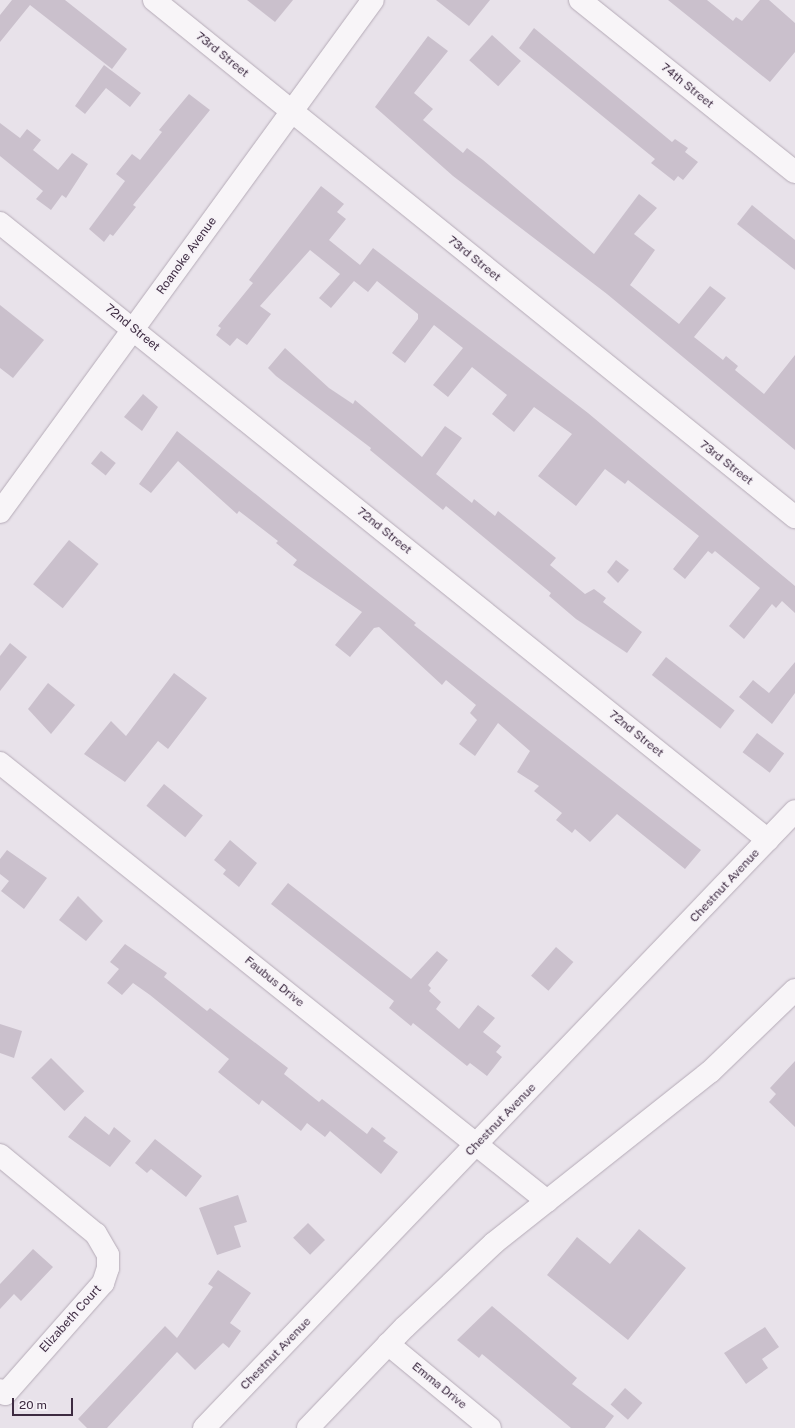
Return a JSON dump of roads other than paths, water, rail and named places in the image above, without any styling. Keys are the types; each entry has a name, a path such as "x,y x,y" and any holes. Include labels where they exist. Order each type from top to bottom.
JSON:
{"street":[{"name":"73rd Street","path":"154,0 795,517"},
{"name":"Roanoke Avenue","path":"0,512 373,0"},
{"name":"74th Street","path":"580,0 795,172"},
{"name":"72nd Street","path":"0,223 768,840"},
{"name":"Faubus Drive","path":"0,763 547,1201"},
{"name":"Chestnut Avenue","path":"204,1428 477,1145 795,811"},
{"path":"308,1428 388,1344 494,1243 710,1072 795,990"},
{"name":"Elizabeth Court","path":"0,1155 96,1234 104,1244 108,1268 98,1289 5,1394 0,1390"},
{"name":"Emma Drive","path":"388,1344 490,1428"}]}
